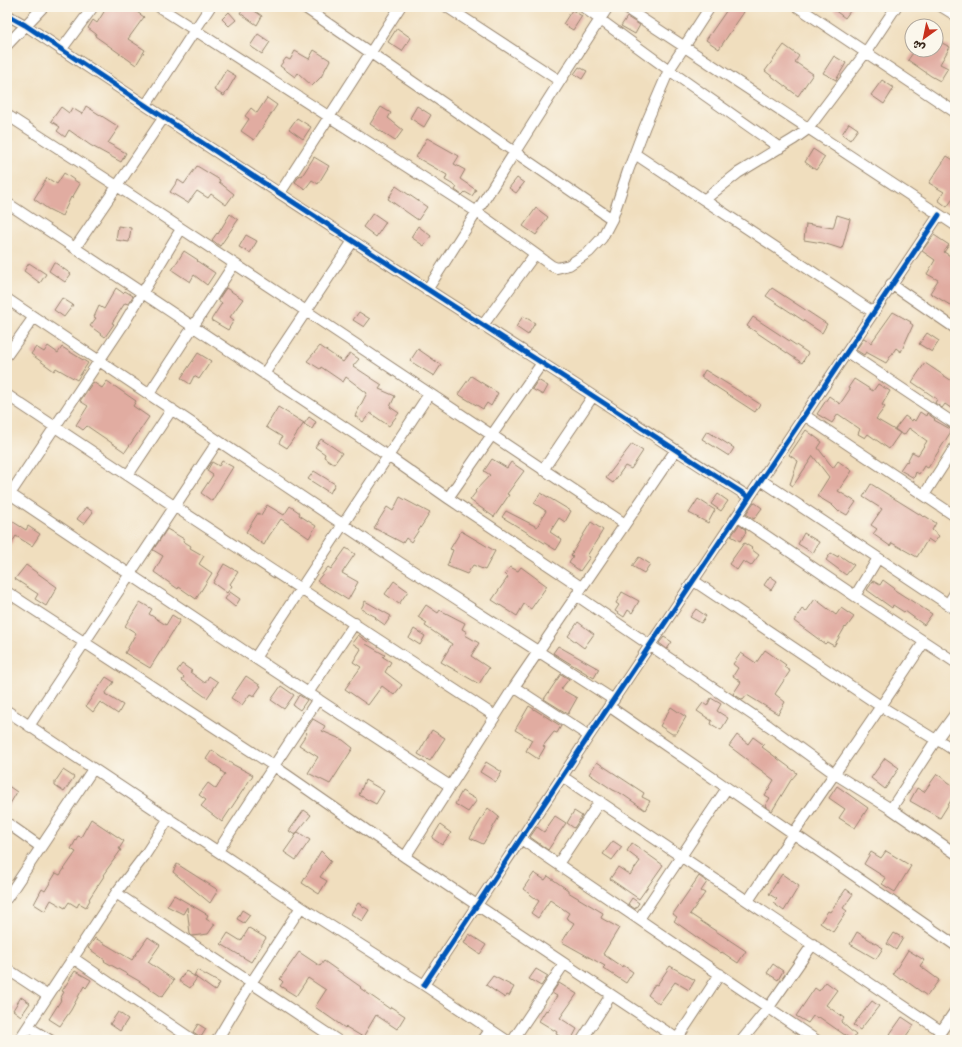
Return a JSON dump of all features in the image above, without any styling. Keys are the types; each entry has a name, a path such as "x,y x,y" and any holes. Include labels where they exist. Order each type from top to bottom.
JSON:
{"street":[{"path":"7,45 43,7"},
{"path":"61,50 93,7"},
{"path":"159,7 477,212 552,266 557,268 569,265 589,252 602,238 612,218 645,126 669,70 710,7"},
{"path":"146,105 210,7"},
{"path":"304,7 612,218"},
{"path":"280,193 400,7"},
{"path":"447,7 560,81"},
{"path":"583,7 780,148"},
{"path":"428,290 608,7"},
{"path":"624,7 955,225"},
{"path":"798,7 955,112"},
{"path":"704,200 738,173 808,129 866,52 896,7"},
{"path":"942,7 955,16"},
{"path":"7,15 593,396 675,451 749,497"},
{"path":"7,115 306,310 429,394 625,524"},
{"path":"75,248 164,117"},
{"path":"635,154 873,312"},
{"path":"7,203 388,456 578,591 651,646 769,726 835,774 891,809 955,853"},
{"path":"424,985 891,284 939,215"},
{"path":"181,228 99,360 9,493 318,700 450,786"},
{"path":"264,374 353,241"},
{"path":"482,325 535,254"},
{"path":"149,394 234,264"},
{"path":"891,284 955,328"},
{"path":"7,299 399,562 538,652 612,703 727,788 955,945"},
{"path":"7,355 34,317"},
{"path":"847,352 955,424"},
{"path":"448,498 542,363"},
{"path":"255,658 429,394"},
{"path":"7,395 495,716"},
{"path":"543,470 593,396"},
{"path":"128,475 172,409"},
{"path":"804,415 955,516"},
{"path":"28,726 218,441"},
{"path":"924,495 955,447"},
{"path":"405,857 514,687 578,591 675,451"},
{"path":"761,480 951,606 955,593"},
{"path":"737,516 955,662"},
{"path":"855,596 878,558"},
{"path":"694,581 882,707 955,751"},
{"path":"7,592 274,766 405,857 611,995 664,1036 678,1040 720,974"},
{"path":"308,693 355,624"},
{"path":"748,901 793,833 882,707 924,642"},
{"path":"514,687 589,736"},
{"path":"218,851 318,700"},
{"path":"7,711 302,907 424,985 506,1040"},
{"path":"891,809 936,740 955,714"},
{"path":"7,898 93,769"},
{"path":"563,776 941,1030"},
{"path":"639,919 727,788"},
{"path":"558,864 600,801"},
{"path":"19,1040 116,893 169,818"},
{"path":"7,823 41,847"},
{"path":"521,839 816,1040"},
{"path":"116,893 337,1040"},
{"path":"217,1040 251,983 302,907"},
{"path":"742,1040 769,1007 813,944"},
{"path":"73,958 193,1040"},
{"path":"513,1040 564,964"},
{"path":"7,969 48,996"},
{"path":"582,1040 611,995"},
{"path":"935,1040 955,1011"},
{"path":"28,1027 50,1040"},
{"path":"483,1040 490,1030"}],"building":[{"path":"107,7 130,7 144,17 128,39 145,50 136,65 95,36 96,34 88,28 93,20 97,23"},
{"path":"244,7 249,7 262,16 257,25 240,13"},
{"path":"729,7 737,7 744,12 719,49 706,40"},
{"path":"830,7 853,7 845,18"},
{"path":"572,10 582,16 573,30 563,24"},
{"path":"229,12 236,20 229,26 222,19"},
{"path":"627,17 640,25 635,34 621,26"},
{"path":"397,28 411,38 402,51 388,42"},
{"path":"258,34 270,42 262,54 250,46"},
{"path":"944,44 950,47 944,57"},
{"path":"784,45 799,56 795,62 813,74 798,96 765,71"},
{"path":"314,50 330,60 321,77 312,86 298,73 295,77 280,66 286,58 290,60 295,51 309,59"},
{"path":"834,56 846,63 836,80 823,73"},
{"path":"909,58 944,58 940,64 948,68 940,81 908,60"},
{"path":"579,67 587,71 582,79 574,74"},
{"path":"226,70 236,76 224,96 214,90"},
{"path":"882,80 894,88 884,104 871,95"},
{"path":"267,98 277,105 254,140 241,131 249,119 245,116 251,108 257,113"},
{"path":"86,106 119,127 108,143 126,153 121,162 90,145 69,130 65,137 57,131 60,127 51,121 61,107 69,113 72,108 82,114"},
{"path":"417,106 431,115 424,127 410,118"},
{"path":"381,107 391,113 388,118 403,130 395,141 370,124"},
{"path":"297,118 311,127 303,139 289,129"},
{"path":"849,123 858,129 850,140 842,134"},
{"path":"427,138 459,156 454,164 465,170 460,179 476,190 472,196 465,192 462,195 455,190 457,187 445,180 447,175 416,157"},
{"path":"813,149 825,157 816,170 805,162"},
{"path":"947,156 955,161 955,196 947,207 938,200 944,192 929,183"},
{"path":"314,157 329,166 318,184 312,180 305,189 295,182 300,175 302,176"},
{"path":"197,166 220,180 219,182 234,194 226,205 211,194 208,198 197,191 188,203 170,192 178,180 184,184"},
{"path":"64,173 80,184 72,198 71,197 62,216 48,209 34,199 47,178 57,184"},
{"path":"517,178 524,183 516,193 509,188"},
{"path":"396,186 427,207 418,220 388,199"},
{"path":"536,208 548,217 536,235 523,226"},
{"path":"373,213 386,222 376,237 363,227"},
{"path":"230,214 238,220 220,246 212,240 217,233 218,234"},
{"path":"837,215 850,219 842,249 823,243 804,240 806,224 833,228"},
{"path":"118,226 131,228 129,242 116,240"},
{"path":"418,226 431,236 424,246 411,237"},
{"path":"246,235 257,241 250,253 239,247"},
{"path":"934,235 949,245 944,252 955,259 955,308 930,293 938,280 927,274 935,260 922,251"},
{"path":"184,251 215,273 207,285 194,275 190,282 172,270"},
{"path":"54,262 71,274 65,282 49,271"},
{"path":"29,263 46,274 40,283 24,271"},
{"path":"116,288 123,293 125,291 133,296 128,304 125,303 105,337 90,326 96,318 94,317 99,306 104,309"},
{"path":"226,288 243,299 230,317 234,320 228,330 211,320 222,303 218,300"},
{"path":"772,288 827,324 822,333 766,296"},
{"path":"62,298 73,305 64,317 54,310"},
{"path":"359,312 370,319 364,327 353,320"},
{"path":"893,312 911,322 910,323 913,325 901,352 896,348 886,363 866,352 864,355 856,350 864,338 871,343"},
{"path":"523,316 535,323 528,335 516,327"},
{"path":"753,317 808,353 802,363 747,326"},
{"path":"927,333 939,341 932,352 919,344"},
{"path":"48,346 58,353 62,347 88,363 77,380 56,368 54,371 31,354 36,347 44,352"},
{"path":"320,346 343,362 350,353 359,359 353,366 382,385 379,389 395,396 390,407 399,413 389,426 370,413 363,422 355,416 367,393 346,377 343,382 321,367 320,369 307,361"},
{"path":"418,349 441,365 434,376 410,361"},
{"path":"198,353 211,361 199,379 194,376 190,384 181,378"},
{"path":"925,363 955,383 955,411 945,404 942,408 935,403 937,399 912,382"},
{"path":"705,370 760,404 755,412 701,377"},
{"path":"471,376 498,393 491,406 487,403 483,409 458,394"},
{"path":"854,379 873,391 878,384 890,391 882,405 885,407 876,419 900,433 889,449 868,434 865,438 858,434 860,429 838,414 832,423 817,414 829,396 840,404 850,389 848,388"},
{"path":"538,380 548,386 543,395 532,389"},
{"path":"107,381 136,401 133,406 149,417 125,452 87,426 83,430 76,425 88,406 80,401 93,382 102,388"},
{"path":"278,407 304,423 287,448 279,443 282,437 266,427"},
{"path":"920,412 926,416 927,413 935,419 934,420 952,430 928,468 924,466 919,474 916,472 914,478 900,470 906,461 907,462 912,452 918,455 927,441 909,428 904,435 895,429 905,416 912,421 913,419 915,421"},
{"path":"309,417 316,422 312,429 304,424"},
{"path":"806,430 822,442 818,448 833,468 838,461 852,471 838,491 856,502 847,515 840,511 839,512 832,505 817,496 829,477 813,456 793,486 790,484 798,461 789,455"},
{"path":"707,431 734,448 729,456 702,439"},
{"path":"321,439 342,453 334,464 324,457 325,454 315,447"},
{"path":"632,444 643,451 631,469 625,466 613,483 606,478"},
{"path":"492,459 507,468 511,462 524,471 507,494 509,495 494,517 470,500 476,492 475,491 490,475 484,471"},
{"path":"222,461 233,467 212,501 201,493 213,475 207,471 212,462 219,466"},
{"path":"314,471 335,484 330,493 308,479"},
{"path":"871,484 936,523 932,530 939,536 934,543 928,539 917,557 892,543 890,546 873,534 877,529 871,525 882,509 863,497"},
{"path":"541,493 571,511 565,522 559,518 550,532 562,540 556,550 502,517 506,511 537,527 546,511 534,503"},
{"path":"718,494 728,501 721,511 711,504"},
{"path":"400,497 430,513 411,542 406,538 403,543 374,528 387,507 393,511"},
{"path":"698,499 715,510 708,523 689,513"},
{"path":"754,502 762,508 754,519 746,514"},
{"path":"267,505 284,515 290,506 300,513 299,515 316,526 309,538 281,519 264,545 246,532 258,513 261,515"},
{"path":"86,507 93,512 84,524 77,519"},
{"path":"7,518 26,530 28,526 40,534 32,546 16,536 7,551"},
{"path":"591,522 603,530 587,556 590,557 580,571 569,563 573,557 571,555"},
{"path":"739,525 746,530 740,541 731,536"},
{"path":"167,529 184,539 183,541 191,546 190,548 204,556 199,564 212,573 196,599 179,587 178,589 154,572 163,556 153,550"},
{"path":"461,531 495,551 485,570 473,565 467,574 447,566 453,550 450,549"},
{"path":"804,533 819,542 813,553 798,544"},
{"path":"744,543 759,555 751,566 743,561 737,570 729,564"},
{"path":"346,548 355,554 342,573 358,582 348,600 317,581 328,567 331,569"},
{"path":"831,553 838,557 839,555 854,565 846,575 826,560"},
{"path":"639,557 650,564 644,573 632,566"},
{"path":"224,564 238,572 230,584 232,586 227,593 213,583"},
{"path":"26,565 57,587 46,606 35,599 38,594 15,579"},
{"path":"510,567 518,571 521,567 547,586 531,609 524,604 517,616 492,600 508,577 505,574"},
{"path":"770,576 777,581 771,590 764,585"},
{"path":"883,580 894,588 893,589 932,614 924,625 905,611 904,612 893,605 892,608 867,590 873,581 880,585"},
{"path":"394,581 408,591 399,604 385,594"},
{"path":"230,592 240,599 235,607 225,599"},
{"path":"622,592 639,601 632,613 628,610 624,617 615,611 619,605 616,603"},
{"path":"815,599 836,615 841,608 854,617 846,628 845,627 834,646 827,642 825,644 794,621 802,609 806,612"},
{"path":"365,601 391,616 385,625 375,618 376,617 361,609"},
{"path":"140,602 152,609 149,614 166,625 172,615 180,620 150,668 125,653 136,633 125,626"},
{"path":"426,605 438,613 440,610 465,623 462,629 467,632 465,635 479,643 471,656 489,668 479,684 441,662 452,644 425,626 427,623 418,617"},
{"path":"696,609 706,616 701,623 690,617"},
{"path":"578,622 594,634 584,648 568,636"},
{"path":"414,629 425,636 420,645 409,638"},
{"path":"358,635 368,642 366,644 385,655 383,657 391,662 385,672 402,685 394,695 382,686 368,705 345,689 361,667 353,662 361,649 352,643"},
{"path":"664,637 672,642 667,649 659,643"},
{"path":"558,646 599,669 594,678 553,653"},
{"path":"765,650 786,665 784,667 790,671 775,694 785,702 778,714 747,695 743,700 733,694 741,682 733,676 738,668 733,664 741,653 756,663"},
{"path":"182,664 205,683 209,676 218,682 207,698 182,680 184,677 177,671"},
{"path":"561,674 569,679 561,689 577,698 568,714 544,699"},
{"path":"246,676 261,686 254,696 250,694 242,705 231,698"},
{"path":"106,677 114,682 105,694 123,705 118,714 100,702 93,712 86,706"},
{"path":"281,686 294,695 284,709 271,700"},
{"path":"299,695 307,700 300,710 293,705"},
{"path":"711,698 721,704 717,711 728,718 721,730 711,724 712,721 697,711 703,703 707,706"},
{"path":"529,706 561,726 557,733 554,732 543,746 545,747 538,759 526,751 532,740 515,730"},
{"path":"671,707 686,717 676,734 672,734 660,726"},
{"path":"313,719 325,726 322,731 343,740 353,748 330,784 308,773 318,757 299,745 307,733 305,731"},
{"path":"432,730 445,738 430,761 418,754"},
{"path":"737,735 748,744 753,737 764,745 762,747 797,773 772,811 765,806 770,798 765,795 774,780 729,746"},
{"path":"212,750 232,764 253,775 222,822 201,806 206,800 199,795 208,783 216,789 225,774 221,771 222,770 206,759"},
{"path":"885,758 899,768 885,789 871,778"},
{"path":"486,762 502,772 496,782 480,772"},
{"path":"597,762 644,793 642,797 650,801 645,810 589,774"},
{"path":"63,770 74,777 64,792 55,786 55,782"},
{"path":"937,774 955,787 955,794 940,818 910,801 917,788 924,792"},
{"path":"365,780 384,791 376,804 359,795"},
{"path":"7,785 17,792 7,809"},
{"path":"837,786 868,808 855,828 839,818 845,809 829,798"},
{"path":"462,791 477,800 468,812 455,804"},
{"path":"488,808 499,817 483,844 470,838"},
{"path":"304,810 311,815 295,835 289,831"},
{"path":"574,811 582,816 574,828 567,823"},
{"path":"555,816 566,823 548,850 530,837 537,827 544,832"},
{"path":"91,819 124,841 119,849 121,850 103,875 104,876 89,899 90,900 86,907 79,903 77,907 69,902 65,908 51,900 45,911 34,904 42,889 45,891 56,873 60,875 76,852 71,849 78,836 81,837"},
{"path":"440,825 451,833 442,845 432,838"},
{"path":"298,832 310,840 296,860 284,852"},
{"path":"613,841 622,847 612,860 603,854"},
{"path":"632,843 663,865 639,899 610,879 618,867 630,875 640,861 627,851"},
{"path":"321,851 331,861 320,877 327,881 319,894 302,883"},
{"path":"886,851 911,866 895,892 882,884 886,878 864,864 871,852 881,858"},
{"path":"177,864 218,890 210,903 173,872"},
{"path":"534,873 545,880 548,876 568,890 568,892 603,913 601,918 619,928 603,954 622,967 623,965 633,972 626,983 603,968 605,966 562,942 574,923 566,918 569,913 550,900 538,918 531,913 539,901 523,889"},
{"path":"782,874 799,886 784,911 773,903 777,899 769,894"},
{"path":"699,876 707,882 701,891 705,893 690,914 746,951 738,963 722,952 721,953 709,946 674,921 677,917 673,914"},
{"path":"846,889 853,894 843,908 847,911 833,932 820,923 828,911 830,912"},
{"path":"174,895 208,915 206,919 215,924 208,934 192,936 190,934 187,907 183,914 167,906"},
{"path":"632,898 639,903 635,909 628,904"},
{"path":"358,903 369,910 362,921 351,914"},
{"path":"242,910 250,915 244,923 237,919"},
{"path":"249,928 266,938 251,962 221,944 228,933 241,941"},
{"path":"857,932 883,948 876,959 850,944"},
{"path":"894,933 903,938 896,950 887,944"},
{"path":"469,934 486,945 480,954 464,943"},
{"path":"148,937 160,945 148,962 174,980 162,997 139,981 104,961 105,960 88,948 95,938 132,960"},
{"path":"908,950 924,960 920,966 939,980 927,996 902,978 901,980 893,974"},
{"path":"299,952 320,966 324,961 390,1009 391,1007 405,1016 397,1029 376,1015 363,1037 346,1027 345,1028 315,1007 326,990 308,978 296,996 280,986 283,982 280,979"},
{"path":"773,964 783,971 778,980 767,973"},
{"path":"670,966 695,980 689,990 675,982 659,1004 648,995"},
{"path":"536,969 548,976 541,986 529,979"},
{"path":"197,970 220,983 215,991 194,976"},
{"path":"75,971 91,980 86,988 84,986 71,1010 60,1026 49,1019 61,1000 60,999 64,992 62,991"},
{"path":"186,971 197,978 190,988 179,981"},
{"path":"493,976 514,987 509,996 507,995 505,998 486,985"},
{"path":"826,982 837,990 826,1005 844,1018 841,1022 856,1035 852,1040 819,1017 813,1016 808,1023 796,1016 815,988 819,991"},
{"path":"559,983 577,994 560,1018 577,1029 571,1040 566,1040 556,1034 557,1032 539,1021 557,996 552,993"},
{"path":"21,997 30,1003 21,1016 13,1010"},
{"path":"872,1001 879,1006 860,1030 853,1025"},
{"path":"118,1012 128,1019 120,1031 110,1024"},
{"path":"902,1017 914,1025 903,1040 899,1040 890,1034"},
{"path":"198,1024 206,1029 201,1037 193,1032"}],"cycle path":[{"path":"7,15 25,25 412,280 749,497"},
{"path":"424,985 589,736 939,215"}]}
